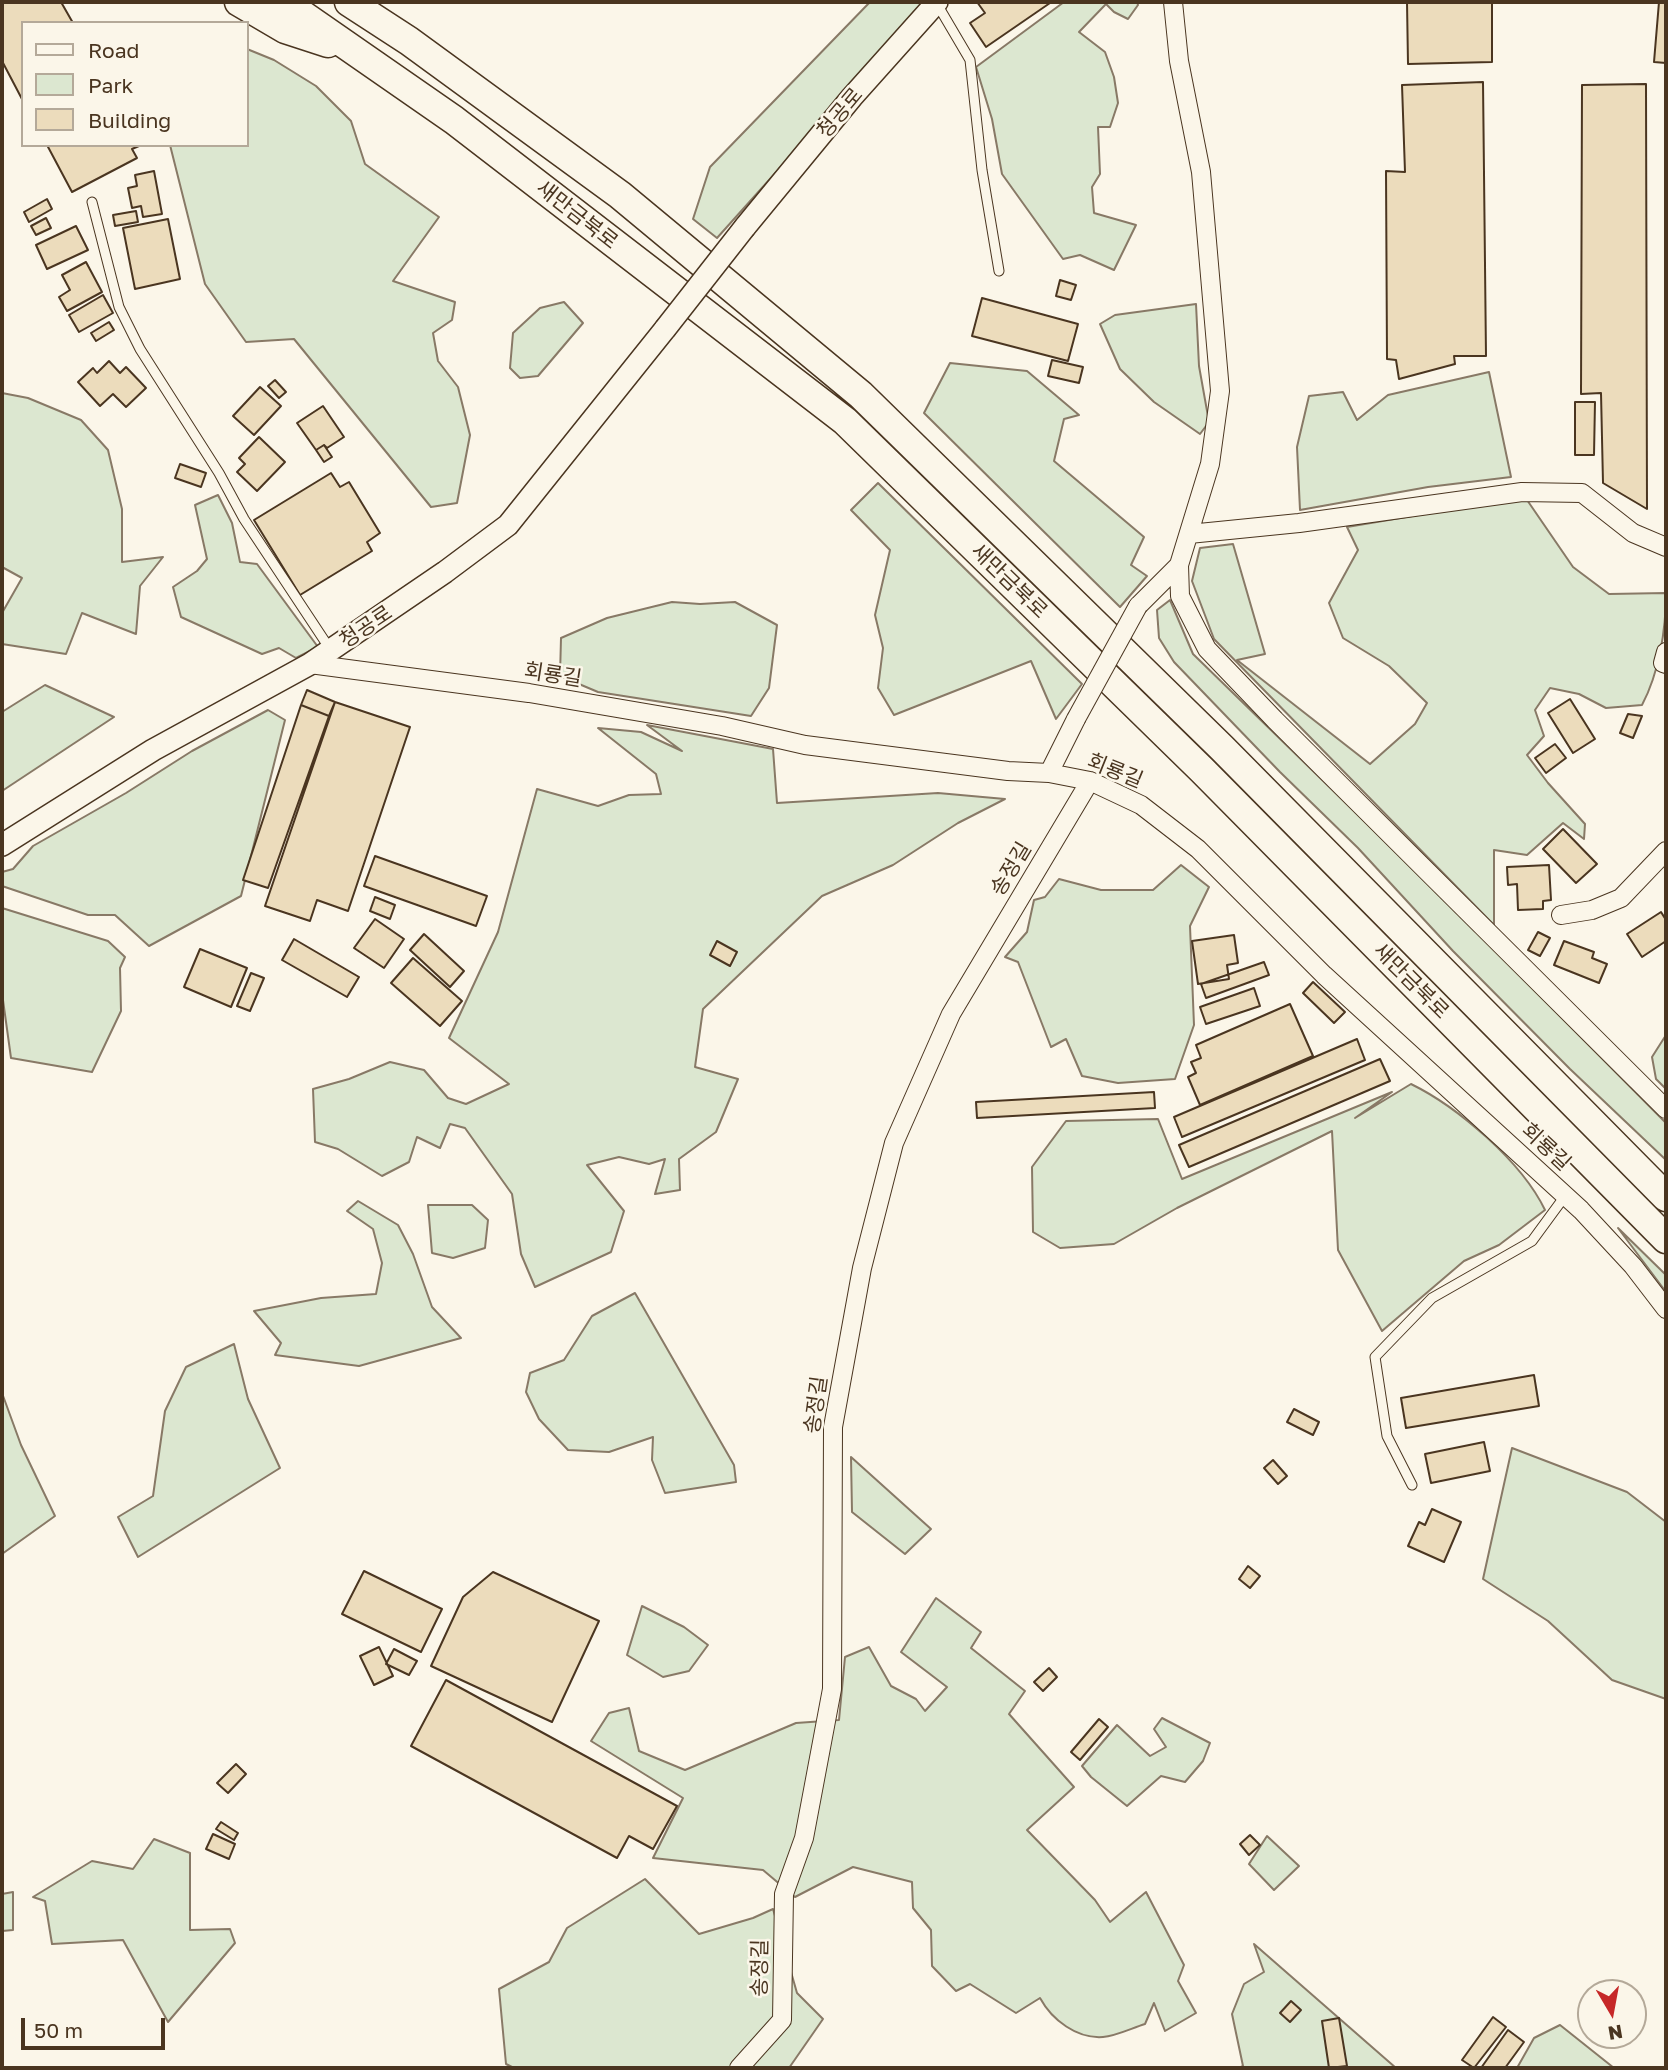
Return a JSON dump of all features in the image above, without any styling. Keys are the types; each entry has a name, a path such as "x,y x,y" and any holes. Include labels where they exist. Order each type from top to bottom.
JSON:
{"highway":[{"path":"239,2 285,29 350,50"},
{"name":"새만금북로","path":"284,2 454,120 845,421 1202,770 1666,1238"},
{"name":"새만금북로","path":"349,2 409,41 620,195 861,395 1222,748 1666,1197"},
{"path":"372,2 409,41"}],"street":[{"name":"청공로","path":"2,845 153,750 310,664 445,572 508,525 745,227 852,97 936,2"},
{"path":"1173,2 1179,61 1201,172 1220,391 1210,464 1179,565 1180,596 1207,649 1666,1109"},
{"path":"1189,534 1299,523 1522,492 1582,493 1633,533 1666,547"},
{"path":"1049,773 1138,606 1179,565"},
{"path":"1666,652 1666,664"},
{"name":"회룡길","path":"310,664 542,695 722,726 804,745 1008,771 1049,773 1090,781 1141,805 1198,849 1324,975 1566,1196 1633,1266 1666,1309"},
{"name":"송정길","path":"739,2068 782,2020 784,1894 804,1838 832,1689 833,1427 862,1268 894,1143 951,1014 1090,781"},
{"path":"1561,915 1592,909 1621,898 1666,851"}],"lane":[{"path":"936,2 970,60 982,170 999,271"},
{"path":"92,202 119,307 141,349 219,473 244,519 331,650"},
{"path":"1412,1485 1387,1436 1375,1357 1432,1298 1532,1241 1566,1196"}],"green space":[{"path":"870,2 929,2 717,238 693,219 710,167"},
{"path":"1064,2 1137,2 1138,5 1128,19 1114,12 1106,4 1079,32 1105,52 1114,77 1118,103 1110,127 1098,127 1100,174 1092,187 1094,213 1136,225 1114,270 1080,255 1063,259 1002,174 992,119 976,67"},
{"path":"248,49 274,60 316,86 351,121 365,164 439,217 393,281 455,302 452,320 433,333 438,361 458,387 470,435 457,503 431,507 294,339 246,342 205,284 171,147 248,147"},
{"path":"564,302 583,323 538,376 520,378 510,368 513,333 540,308"},
{"path":"1196,304 1199,366 1209,422 1200,434 1154,402 1120,369 1100,324 1115,315"},
{"path":"950,363 1027,371 1079,415 1064,419 1054,461 1144,537 1131,565 1147,576 1120,607 924,413"},
{"path":"1489,372 1511,477 1428,487 1300,510 1297,447 1309,396 1343,392 1357,420 1388,395"},
{"path":"2,393 28,398 81,420 108,450 122,509 122,562 163,557 140,586 136,634 82,613 66,654 2,644 2,613 22,578 2,567"},
{"path":"878,483 1082,684 1056,719 1031,661 894,715 878,688 883,648 875,615 890,550 851,510"},
{"path":"218,495 232,523 240,562 257,564 318,647 296,658 279,648 262,654 181,617 173,587 197,571 207,559 195,505"},
{"path":"1525,497 1573,567 1609,594 1666,593 1665,622 1657,665 1642,705 1606,708 1579,694 1550,688 1535,710 1544,736 1527,755 1585,824 1584,839 1563,823 1527,855 1494,850 1494,925 1214,639 1192,581 1200,548 1233,544 1265,654 1237,660 1370,764 1415,724 1427,703 1389,666 1343,638 1329,603 1358,550 1347,527"},
{"path":"1170,600 1193,654 1429,884 1666,1123 1666,1160 1570,1069 1453,951 1358,848 1174,662 1159,638 1157,610"},
{"path":"672,602 735,602 777,625 769,688 751,716 598,692 560,676 561,638 607,618"},
{"path":"45,685 114,717 2,791 2,712"},
{"path":"268,710 285,720 241,896 149,946 115,915 88,915 2,886 2,872 13,869 33,846 126,793 192,751"},
{"path":"647,725 773,749 777,803 938,793 1005,799 958,823 893,865 822,896 703,1009 695,1067 738,1079 716,1132 679,1159 680,1190 655,1194 665,1159 649,1164 619,1157 587,1165 624,1211 611,1252 535,1287 521,1254 512,1194 465,1128 450,1124 440,1148 417,1137 409,1162 382,1176 338,1149 315,1142 313,1089 349,1079 390,1062 424,1070 448,1098 466,1104 509,1084 449,1038 498,932 537,789 598,806 629,795 661,794 656,774 598,728 641,732 682,751"},
{"path":"1181,865 1209,887 1190,926 1194,1025 1175,1079 1118,1083 1082,1076 1066,1039 1051,1047 1018,962 1005,957 1027,932 1034,900 1045,897 1059,879 1101,890 1153,890"},
{"path":"2,908 108,941 125,957 120,968 121,1011 92,1072 11,1058 2,993"},
{"path":"1666,1035 1666,1089 1656,1079 1652,1057"},
{"path":"1411,1084 1449,1107 1487,1138 1521,1173 1545,1210 1499,1245 1464,1261 1382,1331 1338,1250 1332,1131 1177,1208 1114,1244 1060,1248 1033,1232 1032,1167 1066,1121 1158,1119 1182,1179 1392,1092 1355,1118"},
{"path":"358,1201 398,1225 413,1254 432,1307 461,1338 359,1366 275,1355 281,1343 254,1311 321,1298 376,1294 382,1263 373,1229 347,1211"},
{"path":"428,1205 472,1205 488,1220 485,1248 453,1258 432,1253"},
{"path":"1618,1228 1666,1275 1666,1292"},
{"path":"635,1293 734,1465 736,1482 665,1493 652,1460 653,1437 609,1452 568,1450 539,1419 526,1392 530,1373 564,1360 592,1316"},
{"path":"234,1344 248,1399 280,1468 138,1557 118,1517 153,1496 165,1411 186,1367"},
{"path":"2,1393 21,1445 55,1516 2,1554"},
{"path":"1512,1448 1627,1492 1666,1522 1666,1699 1612,1680 1548,1621 1483,1579"},
{"path":"851,1457 931,1529 905,1554 852,1512"},
{"path":"936,1598 981,1632 971,1648 1025,1691 1009,1714 1074,1787 1027,1830 1095,1900 1110,1922 1146,1892 1184,1965 1178,1981 1196,2013 1165,2031 1154,2003 1145,2024 1113,2035 1093,2037 1058,2021 1040,1998 1016,2013 970,1984 956,1991 932,1966 931,1930 913,1908 912,1882 853,1867 795,1897 763,1870 653,1858 683,1798 591,1741 609,1713 629,1708 639,1751 685,1770 796,1723 839,1720 845,1657 869,1647 891,1686 916,1699 925,1711 947,1687 901,1652"},
{"path":"642,1606 684,1627 708,1645 689,1671 663,1677 627,1655"},
{"path":"1162,1718 1210,1743 1203,1761 1185,1782 1161,1776 1127,1806 1091,1777 1082,1766 1117,1725 1150,1756 1166,1747 1154,1729"},
{"path":"1267,1836 1299,1866 1274,1890 1249,1864"},
{"path":"154,1839 190,1853 190,1930 230,1929 235,1943 168,2022 123,1940 52,1944 45,1901 33,1897 92,1861 133,1869"},
{"path":"645,1879 699,1934 753,1918 773,1909 797,1993 823,2019 789,2068 514,2068 506,2064 499,1989 549,1962 567,1928"},
{"path":"13,1892 13,1930 2,1931 2,1894"},
{"path":"1254,1944 1396,2068 1239,2068 1243,2066 1232,2014 1244,1984 1264,1972"},
{"path":"1560,2025 1577,2039 1577,2049 1590,2049 1614,2068 1517,2068 1534,2038"}],"building":[{"path":"2,2 61,2 72,21 21,21 21,97 2,61"},
{"path":"977,2 1050,3 986,47 970,23 985,13"},
{"path":"1407,2 1492,2 1492,62 1408,64"},
{"path":"1659,2 1666,2 1666,63 1654,62"},
{"path":"1483,82 1486,356 1454,356 1455,364 1399,379 1396,360 1387,359 1386,171 1405,172 1402,85"},
{"path":"1646,84 1647,509 1603,483 1601,393 1581,394 1582,85"},
{"path":"48,147 137,147 132,149 137,158 72,192"},
{"path":"154,171 162,214 143,217 141,206 132,208 128,188 137,186 135,175"},
{"path":"47,199 52,209 29,222 24,212"},
{"path":"136,211 138,222 115,226 113,215"},
{"path":"46,218 51,228 36,235 31,226"},
{"path":"168,219 180,279 135,289 123,228"},
{"path":"76,226 88,250 47,269 36,245"},
{"path":"86,262 102,292 67,311 59,297 70,290 62,275"},
{"path":"1060,280 1076,285 1071,300 1056,296"},
{"path":"103,295 113,313 79,332 69,315"},
{"path":"982,298 1078,324 1068,361 972,336"},
{"path":"109,322 114,330 96,341 91,333"},
{"path":"1052,360 1083,367 1079,383 1048,376"},
{"path":"109,361 120,373 126,367 146,388 126,407 113,394 100,406 78,382 93,368 97,373"},
{"path":"275,380 286,392 279,398 268,386"},
{"path":"260,387 281,406 254,435 233,416"},
{"path":"1575,402 1595,402 1594,455 1575,455"},
{"path":"323,406 344,437 327,448 324,445 316,450 297,423"},
{"path":"259,437 285,462 257,491 237,472 245,464 239,458"},
{"path":"324,445 332,457 324,462 316,450"},
{"path":"180,464 206,473 201,487 175,478"},
{"path":"331,473 340,487 349,482 380,533 367,542 372,551 300,595 254,520"},
{"path":"307,690 335,702 329,716 301,705"},
{"path":"1570,699 1595,739 1573,753 1548,713"},
{"path":"335,702 410,727 348,911 317,900 310,921 265,906"},
{"path":"301,705 329,716 268,888 243,880"},
{"path":"1628,714 1642,716 1633,738 1620,733"},
{"path":"1555,744 1566,758 1546,773 1535,758"},
{"path":"1563,829 1597,864 1576,883 1543,849"},
{"path":"375,856 487,896 476,926 364,886"},
{"path":"1549,865 1551,900 1543,901 1543,909 1518,910 1517,884 1508,885 1507,867"},
{"path":"375,897 395,905 390,919 370,911"},
{"path":"1661,912 1666,920 1666,941 1642,957 1627,934"},
{"path":"375,919 404,939 384,968 354,948"},
{"path":"1538,932 1550,938 1540,956 1528,950"},
{"path":"424,934 464,971 450,987 410,950"},
{"path":"1234,935 1238,963 1227,965 1229,979 1198,984 1192,941"},
{"path":"294,939 359,977 347,997 282,960"},
{"path":"717,941 737,952 730,966 710,955"},
{"path":"1564,941 1594,952 1592,958 1607,964 1599,983 1554,965"},
{"path":"200,949 247,968 231,1007 184,987"},
{"path":"413,958 462,1001 440,1026 391,983"},
{"path":"1264,962 1269,975 1206,998 1201,984"},
{"path":"251,973 264,978 250,1011 237,1006"},
{"path":"1313,982 1345,1012 1334,1023 1303,993"},
{"path":"1254,988 1260,1006 1206,1024 1200,1007"},
{"path":"1290,1004 1313,1056 1200,1105 1188,1077 1196,1073 1191,1062 1201,1058 1196,1045"},
{"path":"1357,1039 1365,1060 1182,1137 1174,1117"},
{"path":"1380,1059 1390,1081 1189,1167 1179,1145"},
{"path":"1154,1092 1155,1108 977,1118 976,1102"},
{"path":"1534,1375 1539,1406 1406,1428 1401,1398"},
{"path":"1294,1409 1319,1422 1313,1435 1287,1422"},
{"path":"1484,1442 1490,1471 1431,1483 1425,1454"},
{"path":"1273,1460 1287,1476 1278,1484 1264,1468"},
{"path":"1432,1509 1461,1522 1444,1562 1408,1546 1419,1522 1425,1525"},
{"path":"1248,1566 1260,1576 1250,1588 1239,1579"},
{"path":"364,1571 442,1609 421,1652 342,1614"},
{"path":"493,1572 599,1621 552,1722 431,1666 463,1597"},
{"path":"379,1647 393,1676 374,1685 360,1656"},
{"path":"394,1649 417,1661 409,1675 386,1664"},
{"path":"1049,1668 1057,1677 1043,1691 1034,1682"},
{"path":"446,1680 677,1806 653,1849 629,1836 617,1858 411,1746"},
{"path":"1099,1719 1108,1727 1080,1760 1071,1752"},
{"path":"236,1764 246,1774 228,1793 217,1783"},
{"path":"221,1822 238,1833 234,1840 216,1829"},
{"path":"213,1834 235,1844 229,1859 206,1849"},
{"path":"1250,1835 1260,1845 1249,1855 1240,1844"},
{"path":"1291,2001 1301,2010 1290,2022 1280,2013"},
{"path":"1493,2017 1506,2027 1474,2068 1462,2060"},
{"path":"1339,2018 1347,2066 1329,2068 1322,2021"},
{"path":"1508,2030 1524,2042 1505,2068 1481,2068"}]}
